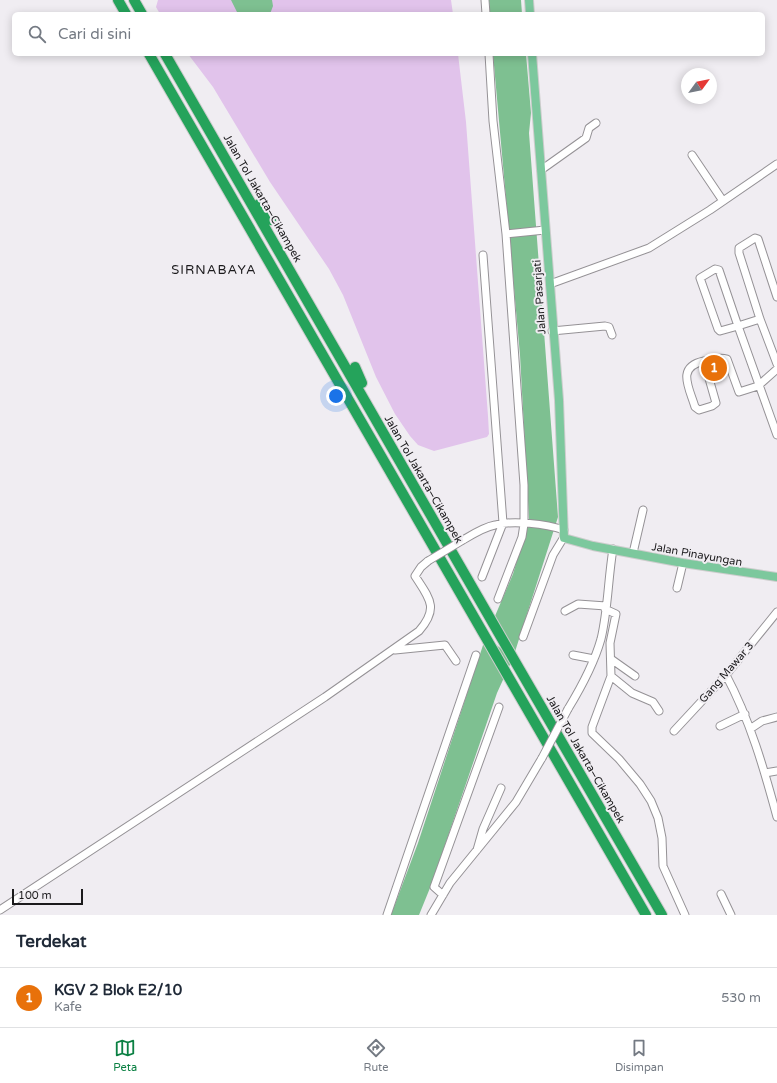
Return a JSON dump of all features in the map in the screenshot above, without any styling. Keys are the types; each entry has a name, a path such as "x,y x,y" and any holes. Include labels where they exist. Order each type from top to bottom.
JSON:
{"highway":[{"path":"118,0 125,12"},
{"path":"134,0 141,12"},
{"path":"150,56 646,915"},
{"name":"Jalan Tol Jakarta–Cikampek","path":"166,56 376,418 514,662 662,915"},
{"path":"225,157 271,220"},
{"path":"355,367 376,418"}],"main road":[{"path":"529,0 530,12"},
{"name":"Jalan Pasarjati","path":"532,56 541,170 541,231 550,284 552,331 559,400 562,533"},
{"name":"Jalan Pinayungan","path":"562,533 566,540 683,563 777,577"}],"street":[{"path":"485,0 486,12"},
{"path":"489,56 493,121 510,233 526,524 498,599"},
{"path":"541,170 586,138 589,128 596,123"},
{"path":"692,155 724,201"},
{"path":"550,284 649,248 724,201 777,164"},
{"path":"510,233 541,231"},
{"path":"777,296 758,239 755,238 741,245 739,248 739,253 760,319 777,364"},
{"path":"482,576 503,523 483,255"},
{"path":"760,319 738,326 720,331 701,282 702,276 715,269 719,270 738,326 758,386 777,435"},
{"path":"552,331 605,326 609,327 612,335"},
{"path":"704,361 716,403 700,410 696,407 686,375 691,366 704,361 726,359 739,392 758,386 777,370"},
{"path":"633,553 643,510"},
{"path":"0,910 419,631 430,617 430,600 415,576 422,567 428,561 464,540 494,525 503,523 526,524 562,533 523,637"},
{"path":"431,915 450,883 516,802 584,681 601,638 613,549"},
{"path":"677,588 683,563"},
{"path":"565,610 578,604 605,608 616,614 610,643 611,676 592,727 592,733 619,759 640,784 651,801 658,818 662,838 663,866 684,915"},
{"name":"Gang Mawar 3","path":"674,731 726,675 777,612"},
{"path":"392,650 445,646 456,661"},
{"path":"387,915 476,655"},
{"path":"573,655 594,658"},
{"path":"611,659 635,676"},
{"path":"726,675 745,714 765,773 777,817"},
{"path":"611,676 636,695 653,702 659,712"},
{"path":"443,895 435,889 435,885 500,707"},
{"path":"720,726 745,714"},
{"path":"750,729 762,721 777,717"},
{"path":"765,773 777,771"},
{"path":"477,850 483,829 501,788"},
{"path":"720,894 731,915"}],"shaded area":[{"path":"158,0 451,0 453,12 159,12 156,7"},
{"path":"231,0 272,0 273,6 271,12 237,12"},
{"path":"489,0 521,0 522,12 490,12"},
{"path":"190,56 458,56 466,122 488,416 489,434 487,437 434,451 418,445 410,436 395,414 376,377 343,295 329,269 270,182 213,87"},
{"path":"493,56 526,56 531,113 529,133 558,517 513,658 497,693 432,883 419,915 391,915 418,843 486,636 511,657 492,623 513,574 529,519 520,355"}],"place":[{"name":"KGV 2 Blok E2/10","path":"714,368"}],"district":[{"name":"SIRNABAYA","path":"214,269"}]}
